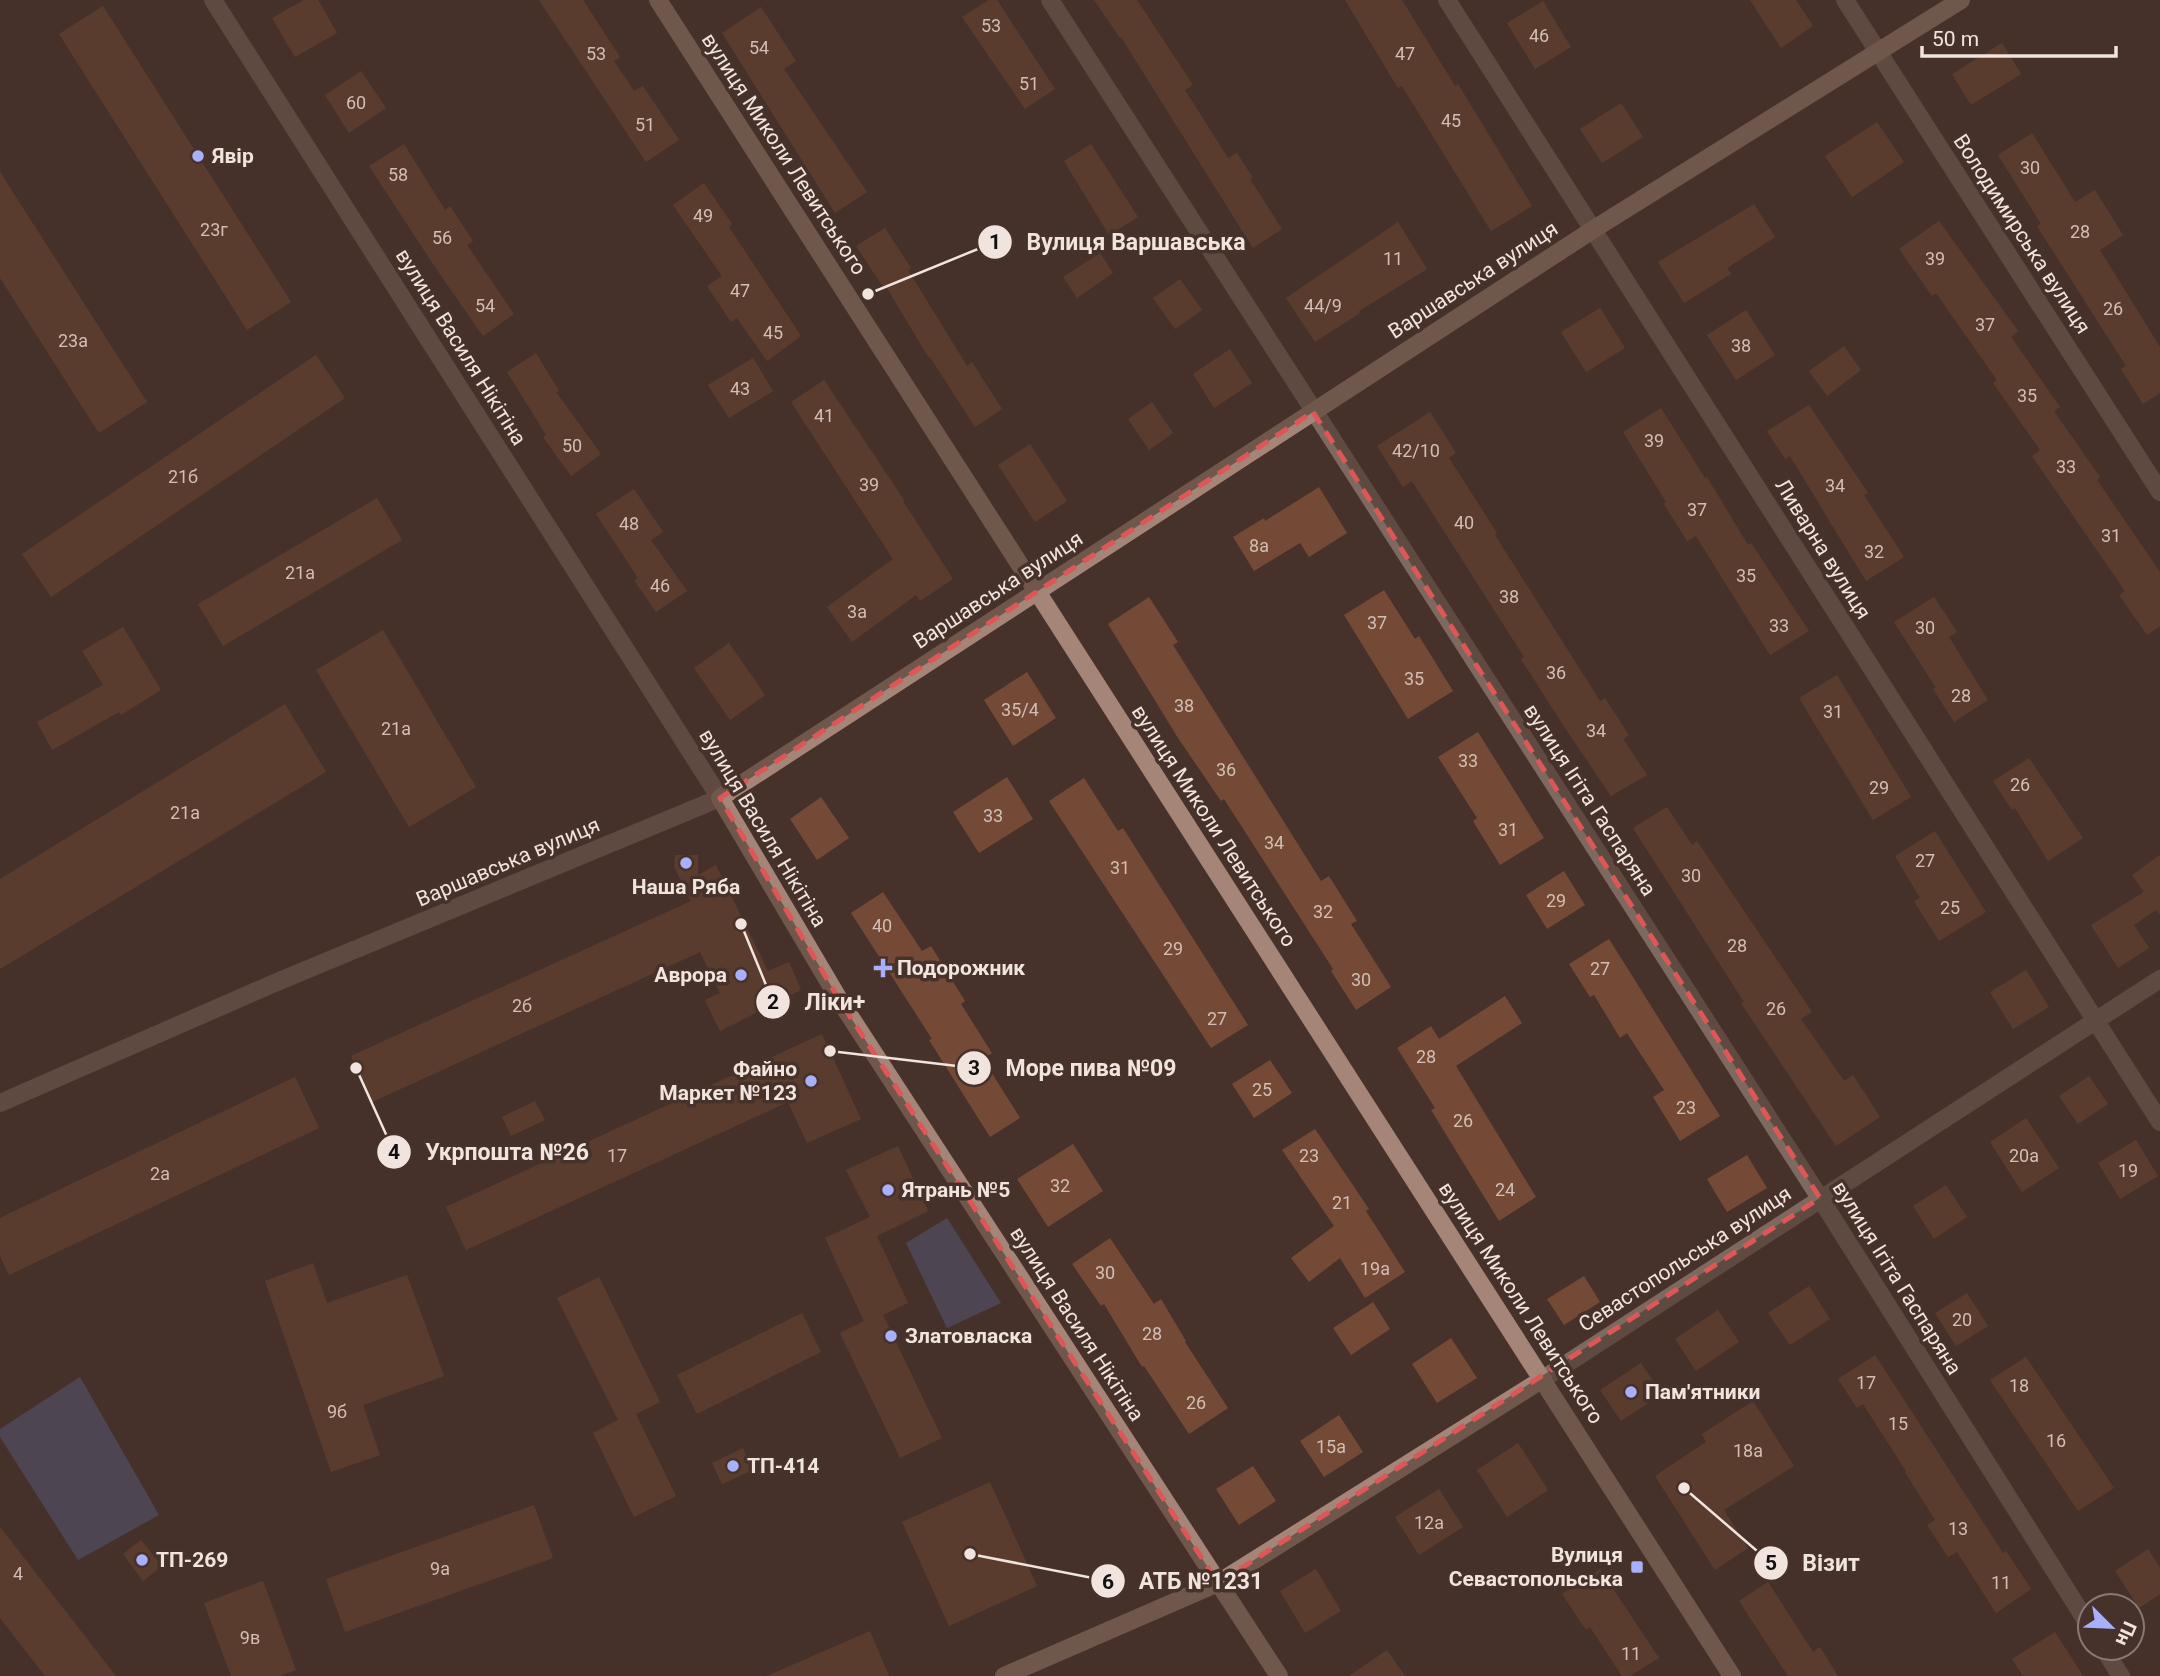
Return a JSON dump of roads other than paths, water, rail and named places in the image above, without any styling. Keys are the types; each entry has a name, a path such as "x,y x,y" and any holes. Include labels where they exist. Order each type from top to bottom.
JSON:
{"street":[{"name":"вулиця Миколи Левитського","path":"658,0 1732,1676"},
{"name":"вулиця Ігіта Гаспаряна","path":"1050,0 1819,1198 2076,1605"},
{"name":"Ливарна вулиця","path":"1447,0 2160,1122"},
{"name":"Володимирська вулиця","path":"1845,0 2160,492"},
{"name":"Варшавська вулиця","path":"0,1103 277,982 720,798 1594,229 1961,0"},
{"name":"вулиця Василя Нікітіна","path":"220,2 720,798 848,1012 1279,1676"},
{"name":"Севастопольська вулиця","path":"1004,1676 1218,1583 1543,1379 2160,979"}],"place":[{"name":"Явір","path":"198,156"},
{"name":"Вулиця Варшавська","path":"868,294"},
{"name":"Наша Ряба","path":"686,863"},
{"name":"Ліки+","path":"741,924"},
{"name":"Подорожник","path":"883,968"},
{"name":"Аврора","path":"741,975"},
{"name":"Море пива №09","path":"830,1051"},
{"name":"Укрпошта №26","path":"356,1068"},
{"name":"Файно Маркет №123","path":"811,1081"},
{"name":"Ятрань №5","path":"888,1190"},
{"name":"Златовласка","path":"891,1336"},
{"name":"Пам'ятники","path":"1631,1392"},
{"name":"ТП-414","path":"733,1466"},
{"name":"Візит","path":"1684,1488"},
{"name":"АТБ №1231","path":"970,1554"},
{"name":"ТП-269","path":"142,1560"},
{"name":"Вулиця Севастопольська","path":"1637,1567"}]}
